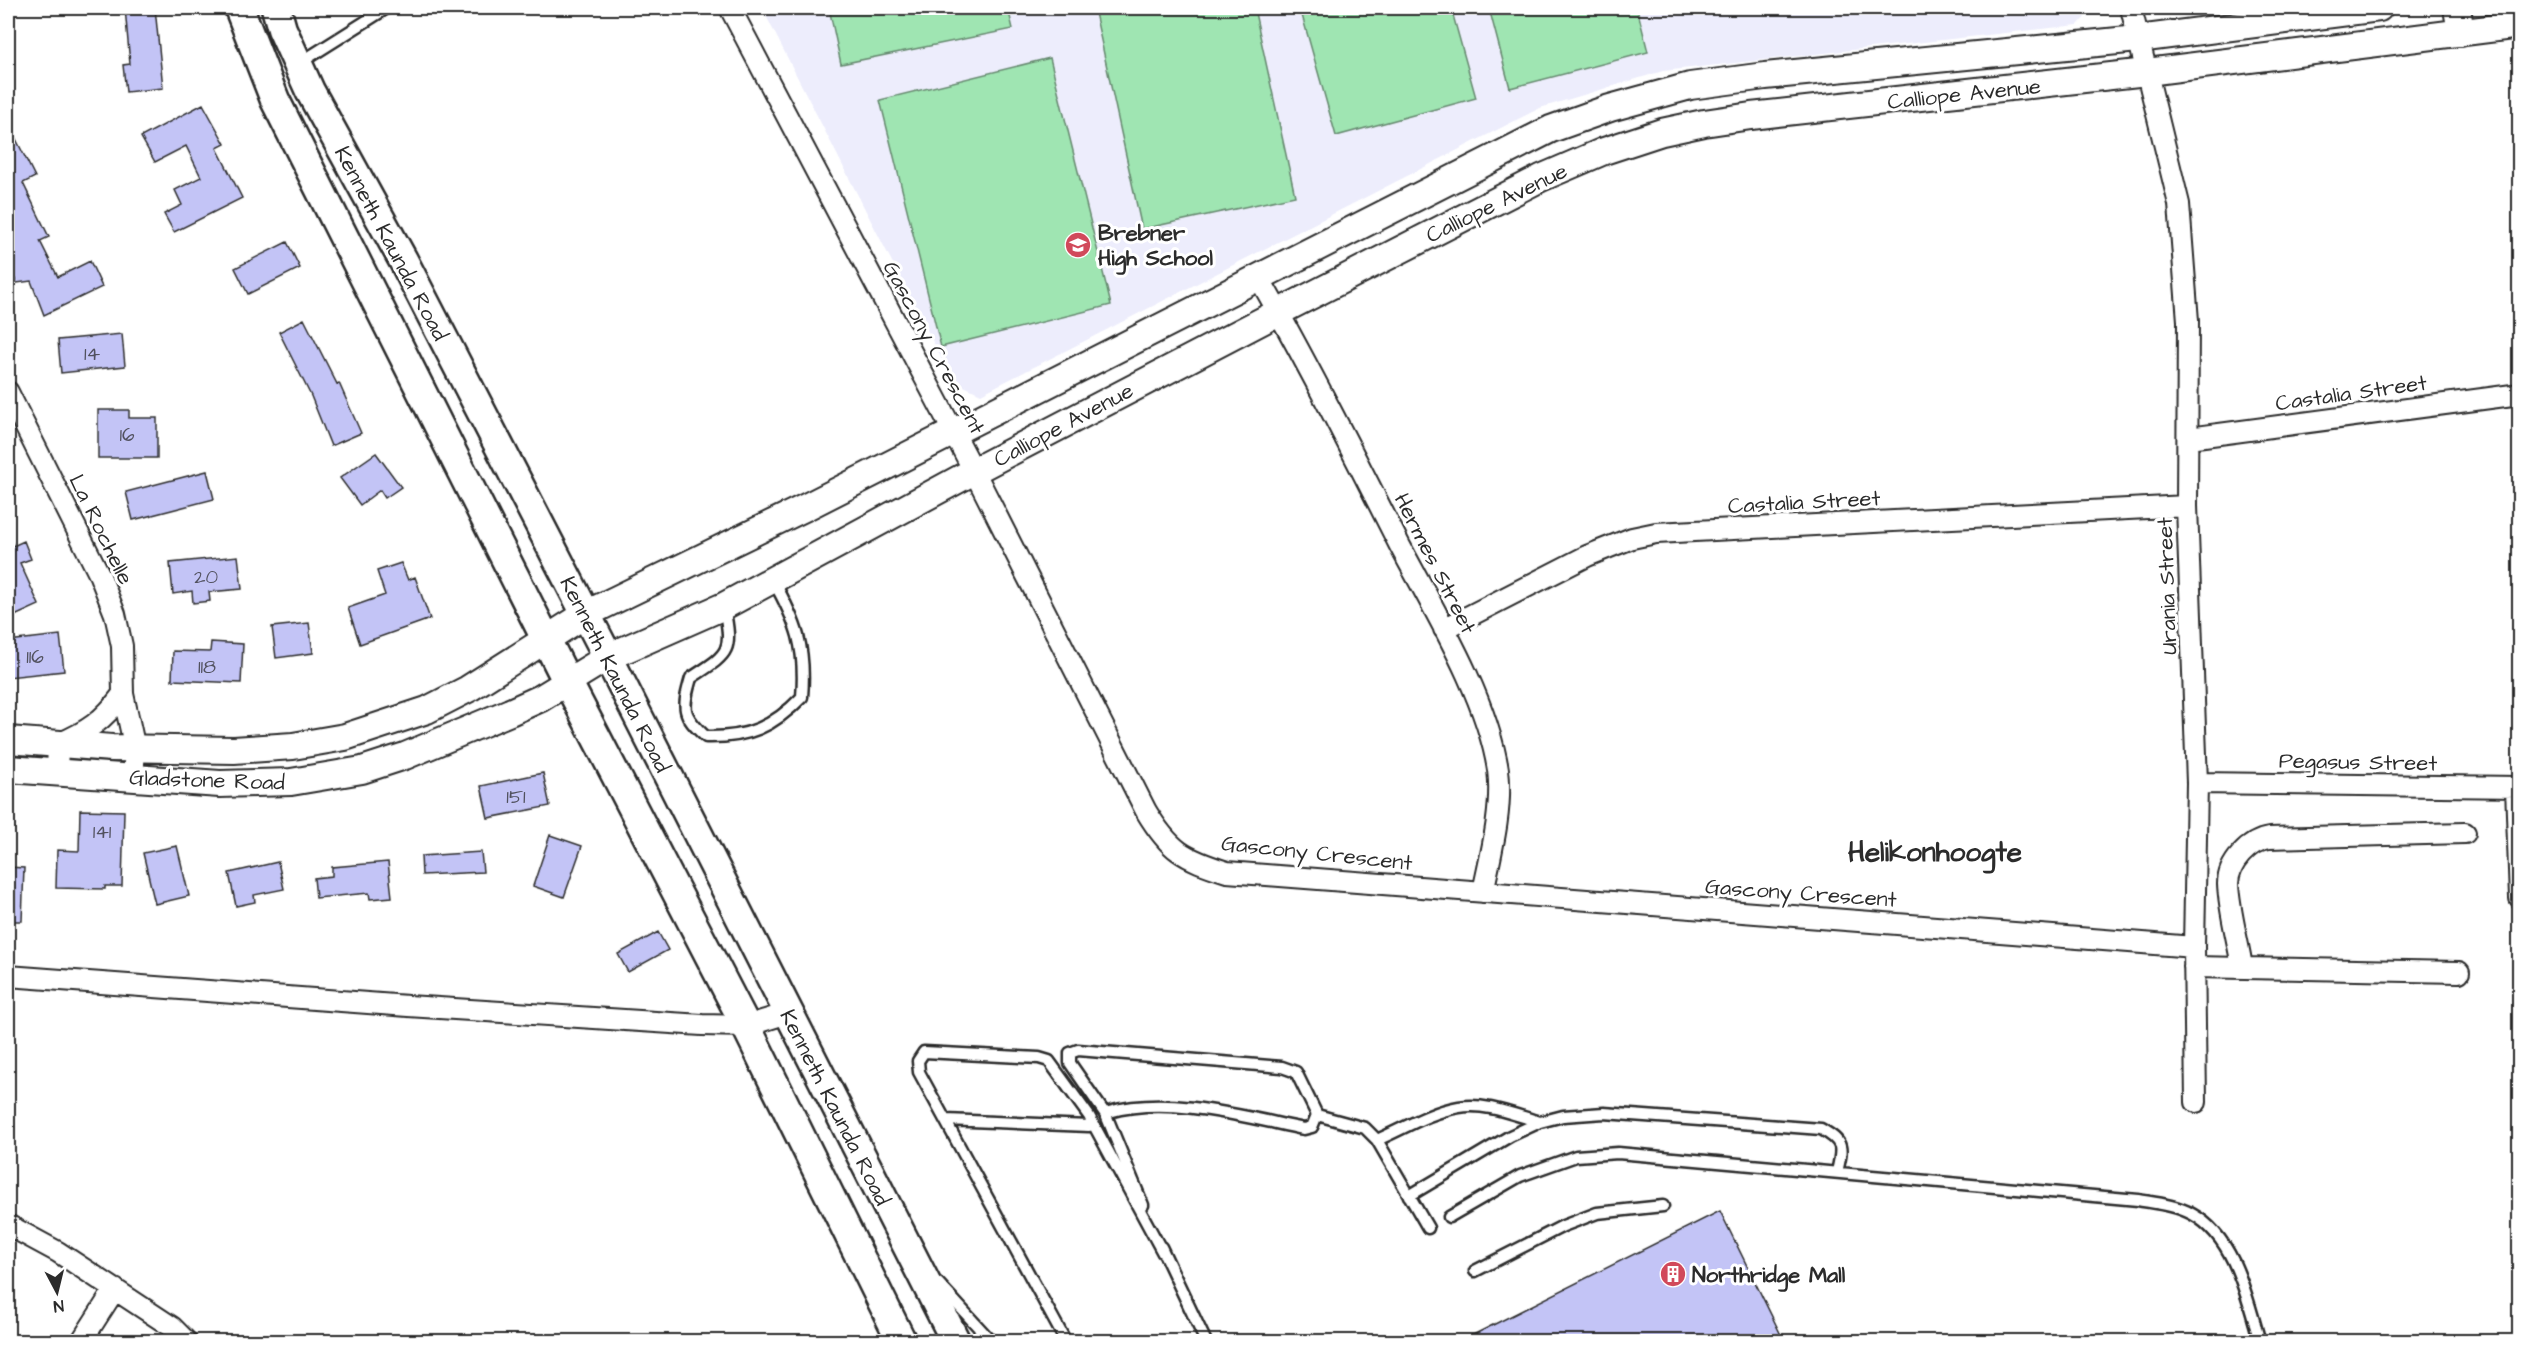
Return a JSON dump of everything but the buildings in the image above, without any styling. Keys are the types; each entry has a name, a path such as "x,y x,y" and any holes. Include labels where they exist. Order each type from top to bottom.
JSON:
{"main road":[{"name":"Kenneth Kaunda Road","path":"239,8 275,100 545,638 746,1026 902,1341"},
{"name":"Kenneth Kaunda Road","path":"276,8 297,64 586,614 956,1341"},
{"path":"332,214 366,194"}],"street":[{"name":"Gascony Crescent","path":"730,8 974,471 1146,810 1161,836 1174,848 1198,861 1227,872 1483,892 2194,957 2242,967 2459,972"},
{"name":"Urania Street","path":"2132,8 2180,204 2188,321 2187,506 2197,783 2194,957 2196,1102"},
{"name":"Calliope Avenue","path":"545,638 586,614 953,433 1551,129 1610,108 1690,86 1765,76 2138,39 2379,8"},
{"path":"2457,8 2461,33"},
{"name":"Calliope Avenue","path":"567,681 608,657 724,606 974,471 1279,312 1541,178 1604,151 1662,132 1704,123 2147,72 2520,25"},
{"name":"Hermes Street","path":"1258,276 1444,629 1480,706 1491,737 1498,773 1495,832 1483,892"},
{"name":"La Rochelle","path":"8,392 100,576 115,614 122,646 123,694 135,749 133,778"},
{"name":"Castalia Street","path":"2189,438 2520,394"},
{"name":"Castalia Street","path":"1444,629 1610,546 1656,533 2187,506"},
{"name":"Gladstone Road","path":"8,740 135,749 234,750 293,746 345,737 427,710 468,689 545,638"},
{"name":"Gladstone Road","path":"8,769 220,784 291,782 362,770 405,756 541,698 567,681"},
{"path":"57,772 58,744 96,725 108,715 123,694"},
{"name":"Pegasus Street","path":"2197,783 2518,787"},
{"path":"2518,787 2520,898"},
{"path":"2242,967 2228,882 2238,858 2253,843 2269,838 2465,833"},
{"path":"8,976 408,1006 746,1026 788,1013"},
{"path":"8,1225 58,1252 172,1328 187,1341"},
{"path":"81,1341 115,1289"}],"lane":[{"path":"297,64 387,8"},
{"path":"724,606 730,637 724,656 691,678 684,700 688,721 706,737 730,738 765,727 786,713 802,697 804,677 802,642 790,611 773,580"},
{"path":"1163,1253 1106,1115 1070,1063 1070,1053 1078,1050 1282,1067 1296,1072 1317,1115 1365,1128 1377,1140 1428,1228"},
{"path":"1066,1341 919,1072 918,1061 924,1052 1039,1058 1049,1061 1089,1116 1163,1253 1206,1341"},
{"path":"1106,1115 1114,1110 1137,1107 1200,1109 1304,1129 1312,1126 1317,1115"},
{"path":"1377,1140 1441,1112 1461,1107 1495,1109 1540,1122"},
{"path":"1409,1196 1510,1136 1540,1122 1563,1116 1604,1113 1821,1129 1834,1137 1841,1145 1837,1172"},
{"path":"946,1120 1089,1126 1091,1122"},
{"path":"1449,1217 1521,1176 1576,1156 1618,1153 2138,1200 2190,1212 2215,1231 2228,1253 2246,1295 2260,1341"},
{"path":"1475,1271 1563,1226 1597,1213 1663,1206"},
{"path":"913,1257 992,1341"}],"shaded area":[{"name":"Brebner High School","path":"762,8 2093,8 2078,25 1663,71 1540,108 981,394 953,381"}],"green space":[{"path":"829,8 1008,8 1013,29 841,64"},
{"path":"1094,8 1254,8 1295,196 1142,229"},
{"path":"1300,8 1451,8 1476,98 1336,136"},
{"path":"1489,8 1637,8 1648,52 1510,88"},
{"path":"1050,58 1111,305 941,347 880,100"}],"place":[{"name":"Brebner High School","path":"1078,245"},
{"name":"Northridge Mall","path":"1673,1274"}],"district":[{"name":"Helikonhoogte","path":"1935,851"}]}
